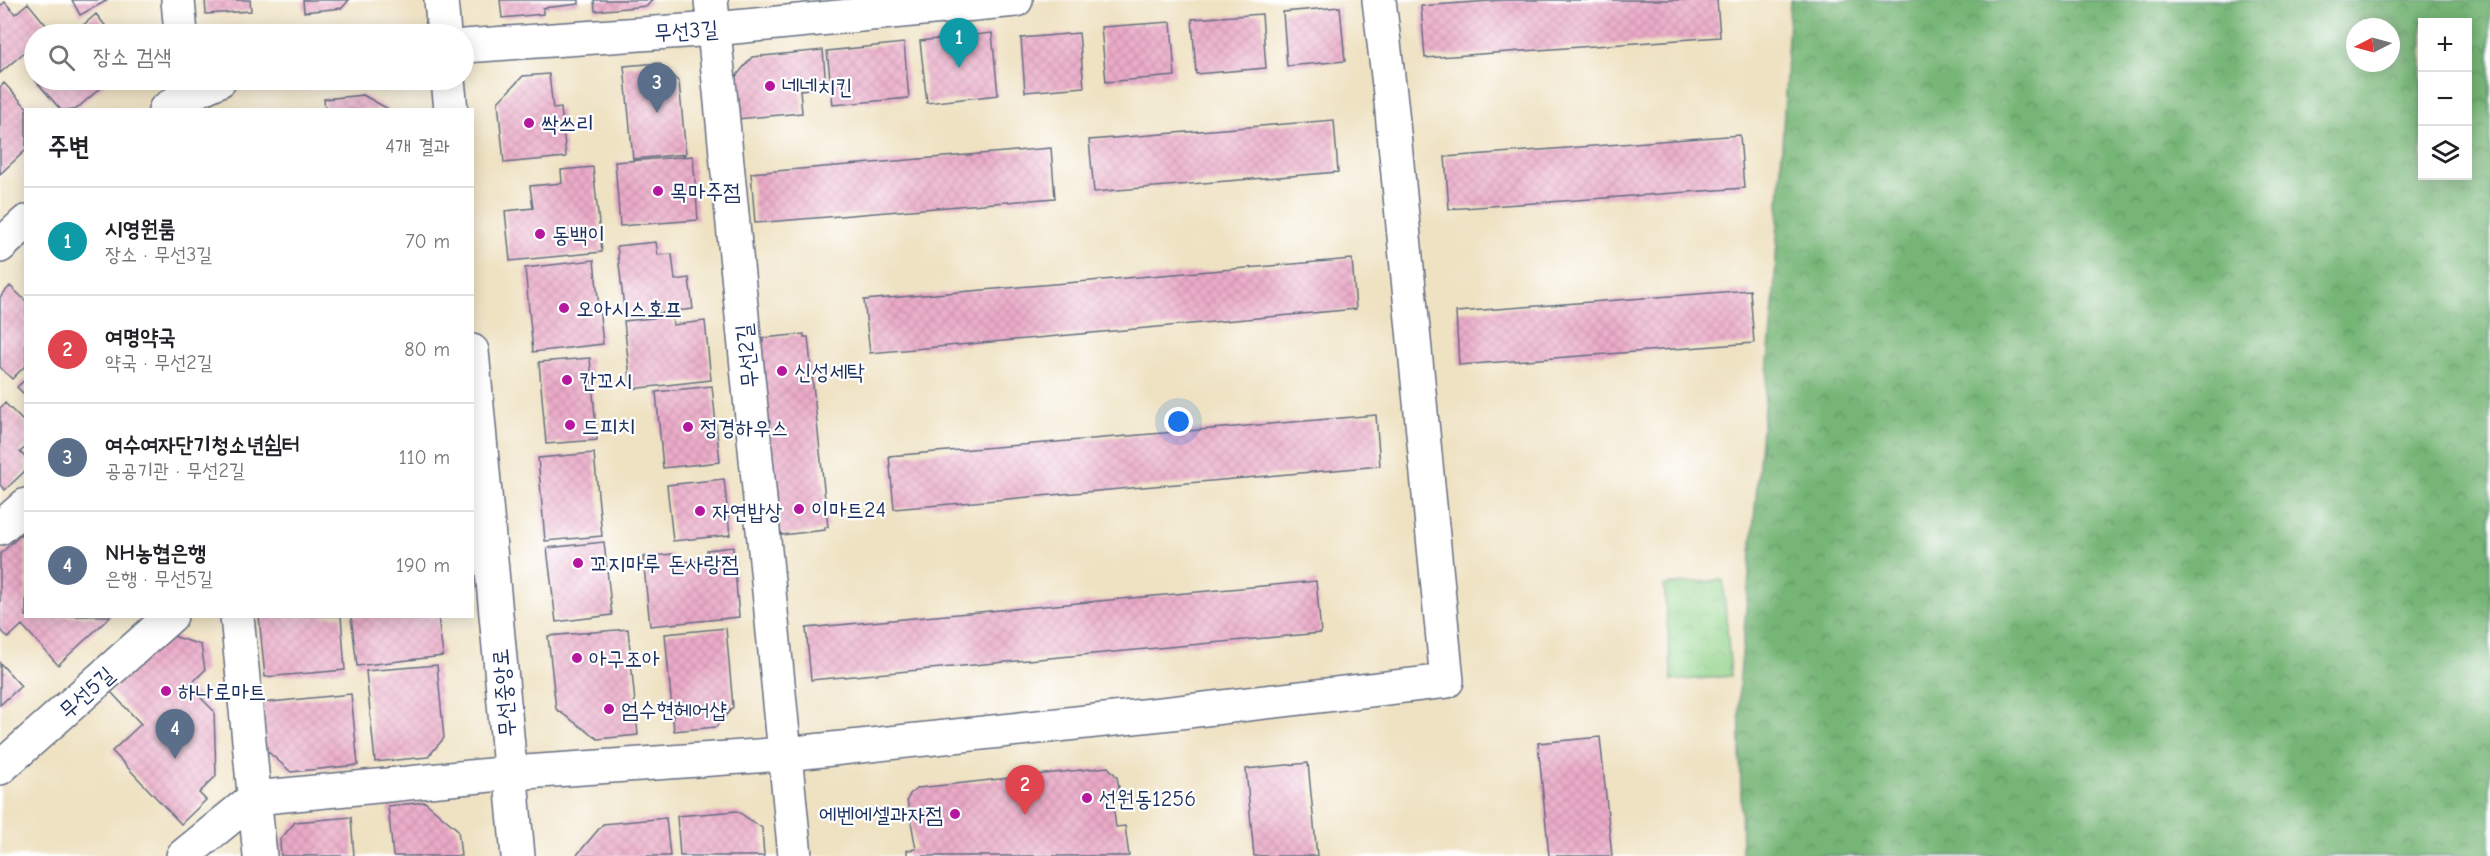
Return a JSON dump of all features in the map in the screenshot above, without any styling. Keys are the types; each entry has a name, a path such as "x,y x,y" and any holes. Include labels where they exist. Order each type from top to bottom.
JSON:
{"street":[{"path":"178,0 180,24"},
{"path":"441,0 443,24"},
{"name":"무선3길","path":"474,45 712,14 1016,0"},
{"path":"183,856 254,798 511,773 785,754 1447,681 1391,102 1379,0"},
{"name":"무선2길","path":"712,14 795,856"},
{"path":"182,98 199,90"},
{"path":"449,90 451,108"},
{"path":"0,246 24,224"},
{"name":"무선중앙로","path":"474,373 518,856"},
{"path":"0,528 24,507"},
{"name":"무선5길","path":"0,768 169,618"},
{"path":"237,618 260,856"}],"green space":[{"path":"1790,0 2490,0 2490,856 1742,856 1739,687 1774,295"},
{"path":"1723,580 1731,676 1672,681 1664,585"}],"building":[{"path":"72,0 108,0 80,15"},
{"path":"205,0 250,0 251,11 206,14"},
{"path":"303,0 349,0 342,8 304,12"},
{"path":"500,0 579,0 579,4 543,8 543,14 502,18"},
{"path":"594,0 652,0 647,6 595,11"},
{"path":"1503,0 1717,0 1720,37 1425,58 1421,6"},
{"path":"5,2 15,14 28,3 45,24 24,24 24,53 0,73 0,6"},
{"path":"1340,7 1345,61 1287,66 1283,12"},
{"path":"96,14 104,24 84,24"},
{"path":"1262,14 1266,68 1196,74 1192,19"},
{"path":"1171,22 1175,76 1106,82 1101,27"},
{"path":"992,33 998,95 927,103 920,41"},
{"path":"1079,33 1084,87 1025,92 1021,38"},
{"path":"904,43 909,98 833,105 827,51"},
{"path":"823,50 826,87 800,90 802,113 737,119 733,80 752,57"},
{"path":"659,63 679,82 686,154 633,159 624,66"},
{"path":"549,74 553,109 561,108 566,157 504,163 498,102 523,76"},
{"path":"4,83 27,108 24,108 24,152 0,174 0,87"},
{"path":"44,90 98,90 77,108 59,108"},
{"path":"363,95 386,108 325,108 324,99"},
{"path":"1334,120 1338,172 1094,192 1089,140"},
{"path":"1740,135 1744,188 1449,209 1445,157"},
{"path":"1051,148 1055,198 755,223 751,173"},
{"path":"693,156 698,220 620,226 615,162"},
{"path":"593,167 602,252 510,261 505,211 533,208 530,186 562,183 561,170"},
{"path":"656,242 658,255 672,254 675,280 689,278 693,309 625,317 617,246"},
{"path":"1352,259 1356,309 870,353 864,300"},
{"path":"594,260 603,344 533,352 525,268"},
{"path":"10,286 24,299 24,367 12,379 0,367 0,297"},
{"path":"1750,290 1754,343 1459,365 1456,312"},
{"path":"672,316 673,325 705,321 711,380 631,389 624,321"},
{"path":"804,334 804,337 808,337 828,527 825,527 825,530 782,535 779,532 759,342 763,342 763,338"},
{"path":"590,358 597,440 546,444 539,362"},
{"path":"24,381 24,394 17,387"},
{"name":"정경하우스","path":"712,386 720,462 663,468 656,392"},
{"path":"5,403 24,422 24,449 20,452 24,456 24,472 5,490 0,485 0,408"},
{"path":"1376,415 1380,466 894,509 889,456"},
{"path":"594,453 602,536 545,541 538,458"},
{"path":"724,479 730,535 673,541 667,485"},
{"path":"24,532 24,618 109,618 58,665 22,625 8,638 0,629 0,554"},
{"path":"604,542 612,615 556,622 547,548"},
{"path":"733,547 739,617 650,626 643,557 673,554 674,563 708,560 707,550"},
{"path":"1316,581 1321,633 811,680 806,628"},
{"path":"259,618 341,618 345,670 265,677"},
{"path":"351,618 438,618 443,656 357,666"},
{"path":"726,628 733,707 716,727 674,731 665,634"},
{"path":"628,629 638,735 598,739 556,709 548,636"},
{"path":"170,635 201,645 205,670 189,686 214,711 216,776 199,793 206,800 181,824 112,751 141,724 111,692"},
{"path":"0,663 21,686 0,705"},
{"path":"437,665 444,738 428,757 375,762 366,671"},
{"path":"351,694 358,765 291,772 266,750 261,703"},
{"path":"1600,737 1612,856 1549,856 1538,743"},
{"path":"1308,763 1317,856 1254,856 1246,769"},
{"path":"1108,767 1117,777 1119,788 1112,796 1116,827 1125,826 1129,856 907,856 907,850 916,849 907,800 910,794 918,788"},
{"path":"425,802 458,830 461,856 393,856 388,806"},
{"path":"737,811 762,828 764,856 680,856 677,816"},
{"path":"351,817 354,856 281,856 280,840 295,822"},
{"path":"666,818 670,856 576,856 603,824"}],"place":[{"name":"시영원룸","path":"959,68"},
{"name":"네네치킨","path":"770,86"},
{"name":"여수여자단기청소년쉼터","path":"657,113"},
{"name":"싹쓰리","path":"529,123"},
{"name":"목마주점","path":"658,191"},
{"name":"동백이","path":"540,234"},
{"name":"오아시스호프","path":"564,308"},
{"name":"신성세탁","path":"782,371"},
{"name":"칸꼬시","path":"567,380"},
{"name":"드피치","path":"570,425"},
{"name":"정경하우스","path":"688,427"},
{"name":"이마트24","path":"799,509"},
{"name":"자연밥상","path":"700,511"},
{"name":"꼬지마루 돈사랑점","path":"578,563"},
{"name":"아구조아","path":"577,658"},
{"name":"하나로마트","path":"166,691"},
{"name":"엄수현헤어샵","path":"609,709"},
{"name":"NH농협은행","path":"175,759"},
{"name":"선원동1256","path":"1087,798"},
{"name":"에벤에셀과자점","path":"955,814"},
{"name":"여명약국","path":"1025,815"}]}
